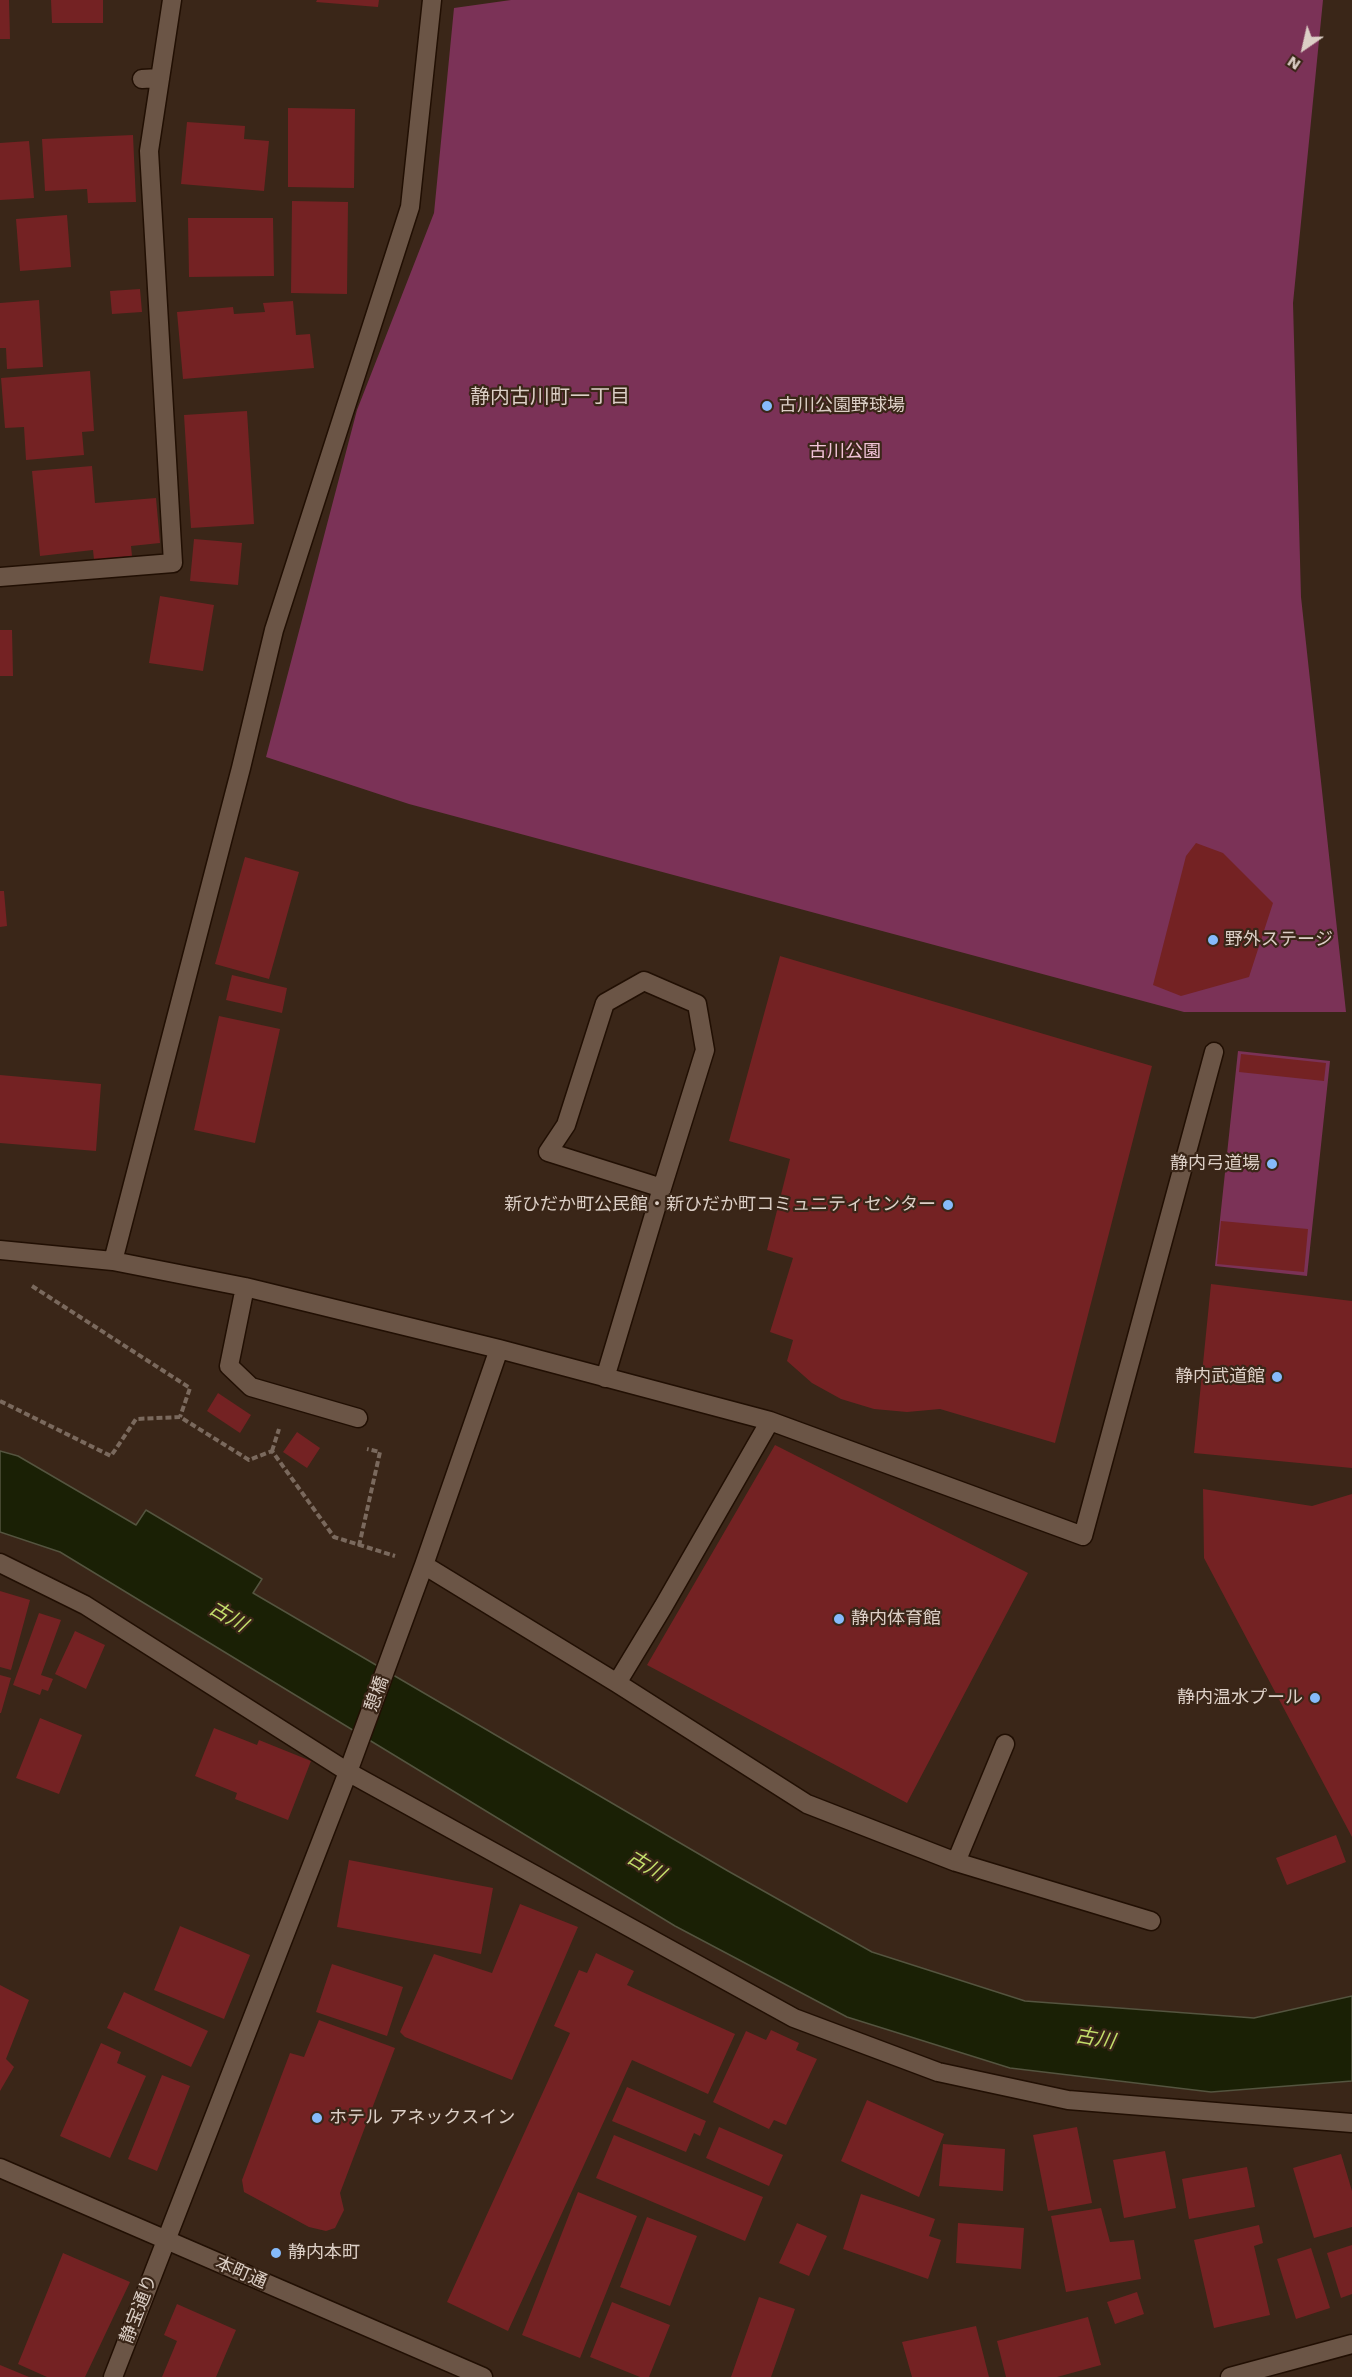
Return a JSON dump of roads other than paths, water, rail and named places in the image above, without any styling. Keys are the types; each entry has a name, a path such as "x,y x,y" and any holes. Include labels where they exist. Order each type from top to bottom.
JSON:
{"street":[{"path":"0,577 173,563 149,151 151,79 172,0"},
{"path":"113,1261 238,780 274,630 410,207 432,0"},
{"path":"605,1378 705,1050 697,1004 644,981 605,1004 566,1125 548,1152 662,1188"},
{"path":"0,1250 113,1261 245,1287 500,1350 770,1421 1083,1536 1214,1052"},
{"path":"245,1287 229,1366 251,1388 358,1418"},
{"name":"憩橋","path":"165,2240 348,1772 500,1350"},
{"path":"617,1683 770,1421"},
{"path":"0,1563 85,1605 348,1772 794,2018 938,2072 1068,2100 1352,2123"},
{"path":"424,1565 617,1683 807,1804 956,1862 1152,1921"},
{"path":"956,1862 1005,1744"},
{"name":"本町通","path":"0,2168 483,2377"},
{"name":"静宝通り","path":"113,2377 165,2240"},
{"path":"1230,2377 1352,2344"}],"water":[{"name":"古川","path":"0,1451 18,1456 136,1525 146,1510 262,1579 253,1593 728,1871 872,1952 1025,2001 1254,2018 1352,1996 1352,2081 1211,2092 1010,2068 847,2017 675,1926 60,1552 0,1532"}],"place":[{"name":"古川公園野球場","path":"767,406"},
{"name":"野外ステージ","path":"1213,940"},
{"name":"静内弓道場","path":"1272,1164"},
{"name":"新ひだか町公民館・新ひだか町コミュニティセンター","path":"948,1205"},
{"name":"静内武道館","path":"1277,1377"},
{"name":"静内体育館","path":"839,1619"},
{"name":"静内温水プール","path":"1315,1698"},
{"name":"ホテル アネックスイン","path":"317,2118"},
{"name":"静内本町","path":"276,2253"}],"district":[{"name":"静内古川町一丁目","path":"550,397"}],"park label":[{"name":"古川公園","path":"845,452"}]}
